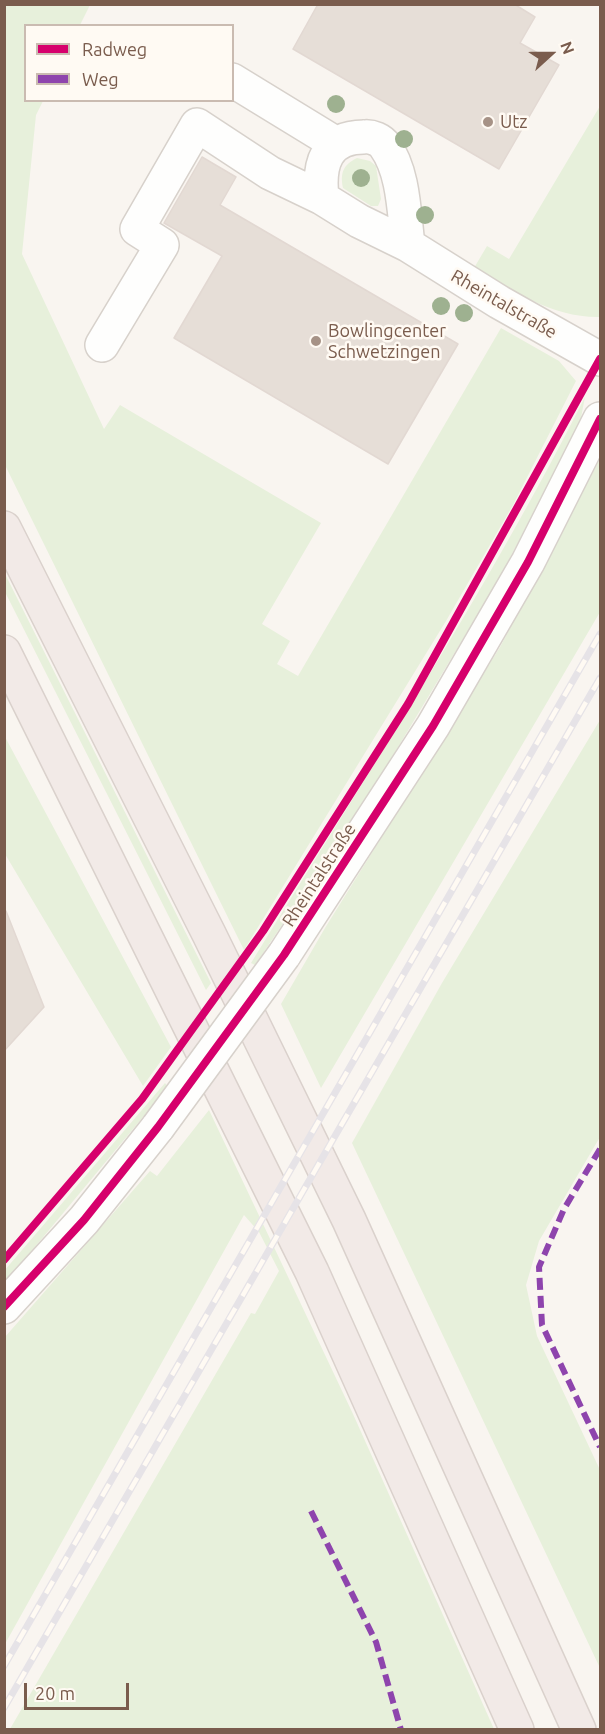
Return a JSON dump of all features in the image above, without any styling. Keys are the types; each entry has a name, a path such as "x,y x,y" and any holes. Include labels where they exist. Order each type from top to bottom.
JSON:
{"highway":[{"path":"4,528 209,933 349,1220 579,1730"},
{"path":"4,652 312,1272 517,1730"}],"street":[{"path":"234,81 335,143"},
{"path":"102,345 162,245 137,229 204,113"},
{"name":"Rheintalstraße","path":"204,113 270,173 322,198 359,221 408,245 499,302 600,359"},
{"path":"322,198 320,179 325,159 335,143 353,137 370,136 383,143 394,163 408,245"},
{"name":"Rheintalstraße","path":"4,1308 84,1220 158,1127 284,956 433,726 528,562 600,419"}],"green space":[{"path":"5,4 90,5 80,24 24,24 24,102 42,102 36,115 22,254 104,429 120,405 321,523 262,624 290,641 277,664 298,676 501,328 559,361 576,381 513,505 446,621 244,950 5,465"},
{"path":"600,106 600,317 566,313 534,302 474,268 487,246 509,259"},
{"path":"357,158 370,161 376,166 381,199 378,206 371,206 343,188 344,170"},
{"path":"585,397 579,428 496,584 362,807 255,965 251,963 466,613 547,470"},
{"path":"600,459 600,612 321,1088 281,1004 325,928 500,647"},
{"path":"5,574 211,983 206,990 5,592"},
{"path":"600,720 600,1137 539,1241 526,1285 537,1336 600,1470 600,1668 352,1143 442,983"},
{"path":"4,735 171,1047 143,1086 5,854"},
{"path":"165,1083 168,1087 5,1283 4,1271"},
{"path":"209,1110 353,1414 494,1729 10,1729 251,1313 255,1314 279,1271 259,1232 244,1215 5,1644 5,1337 150,1171 157,1176"}],"building":[{"path":"318,4 514,4 535,17 520,43 559,65 499,169 293,49"},
{"name":"Bowlingcenter Schwetzingen","path":"202,157 236,177 220,205 458,344 388,464 174,338 222,256 164,223"},
{"path":"6,911 44,1007 4,1051 4,912"}],"railway":[{"path":"4,1666 600,634"},
{"path":"4,1708 600,678"}],"marked path":[{"path":"600,1149 564,1209 539,1267 542,1325 600,1447"},
{"path":"311,1511 376,1642 401,1730"}],"cycle path":[{"path":"4,1260 142,1099 263,931 408,704 600,359"},
{"path":"4,1307 84,1220 158,1127 284,955 433,726 528,562 600,419"}],"place":[{"name":"Utz","path":"488,122"},
{"name":"Bowlingcenter Schwetzingen","path":"316,341"}]}
